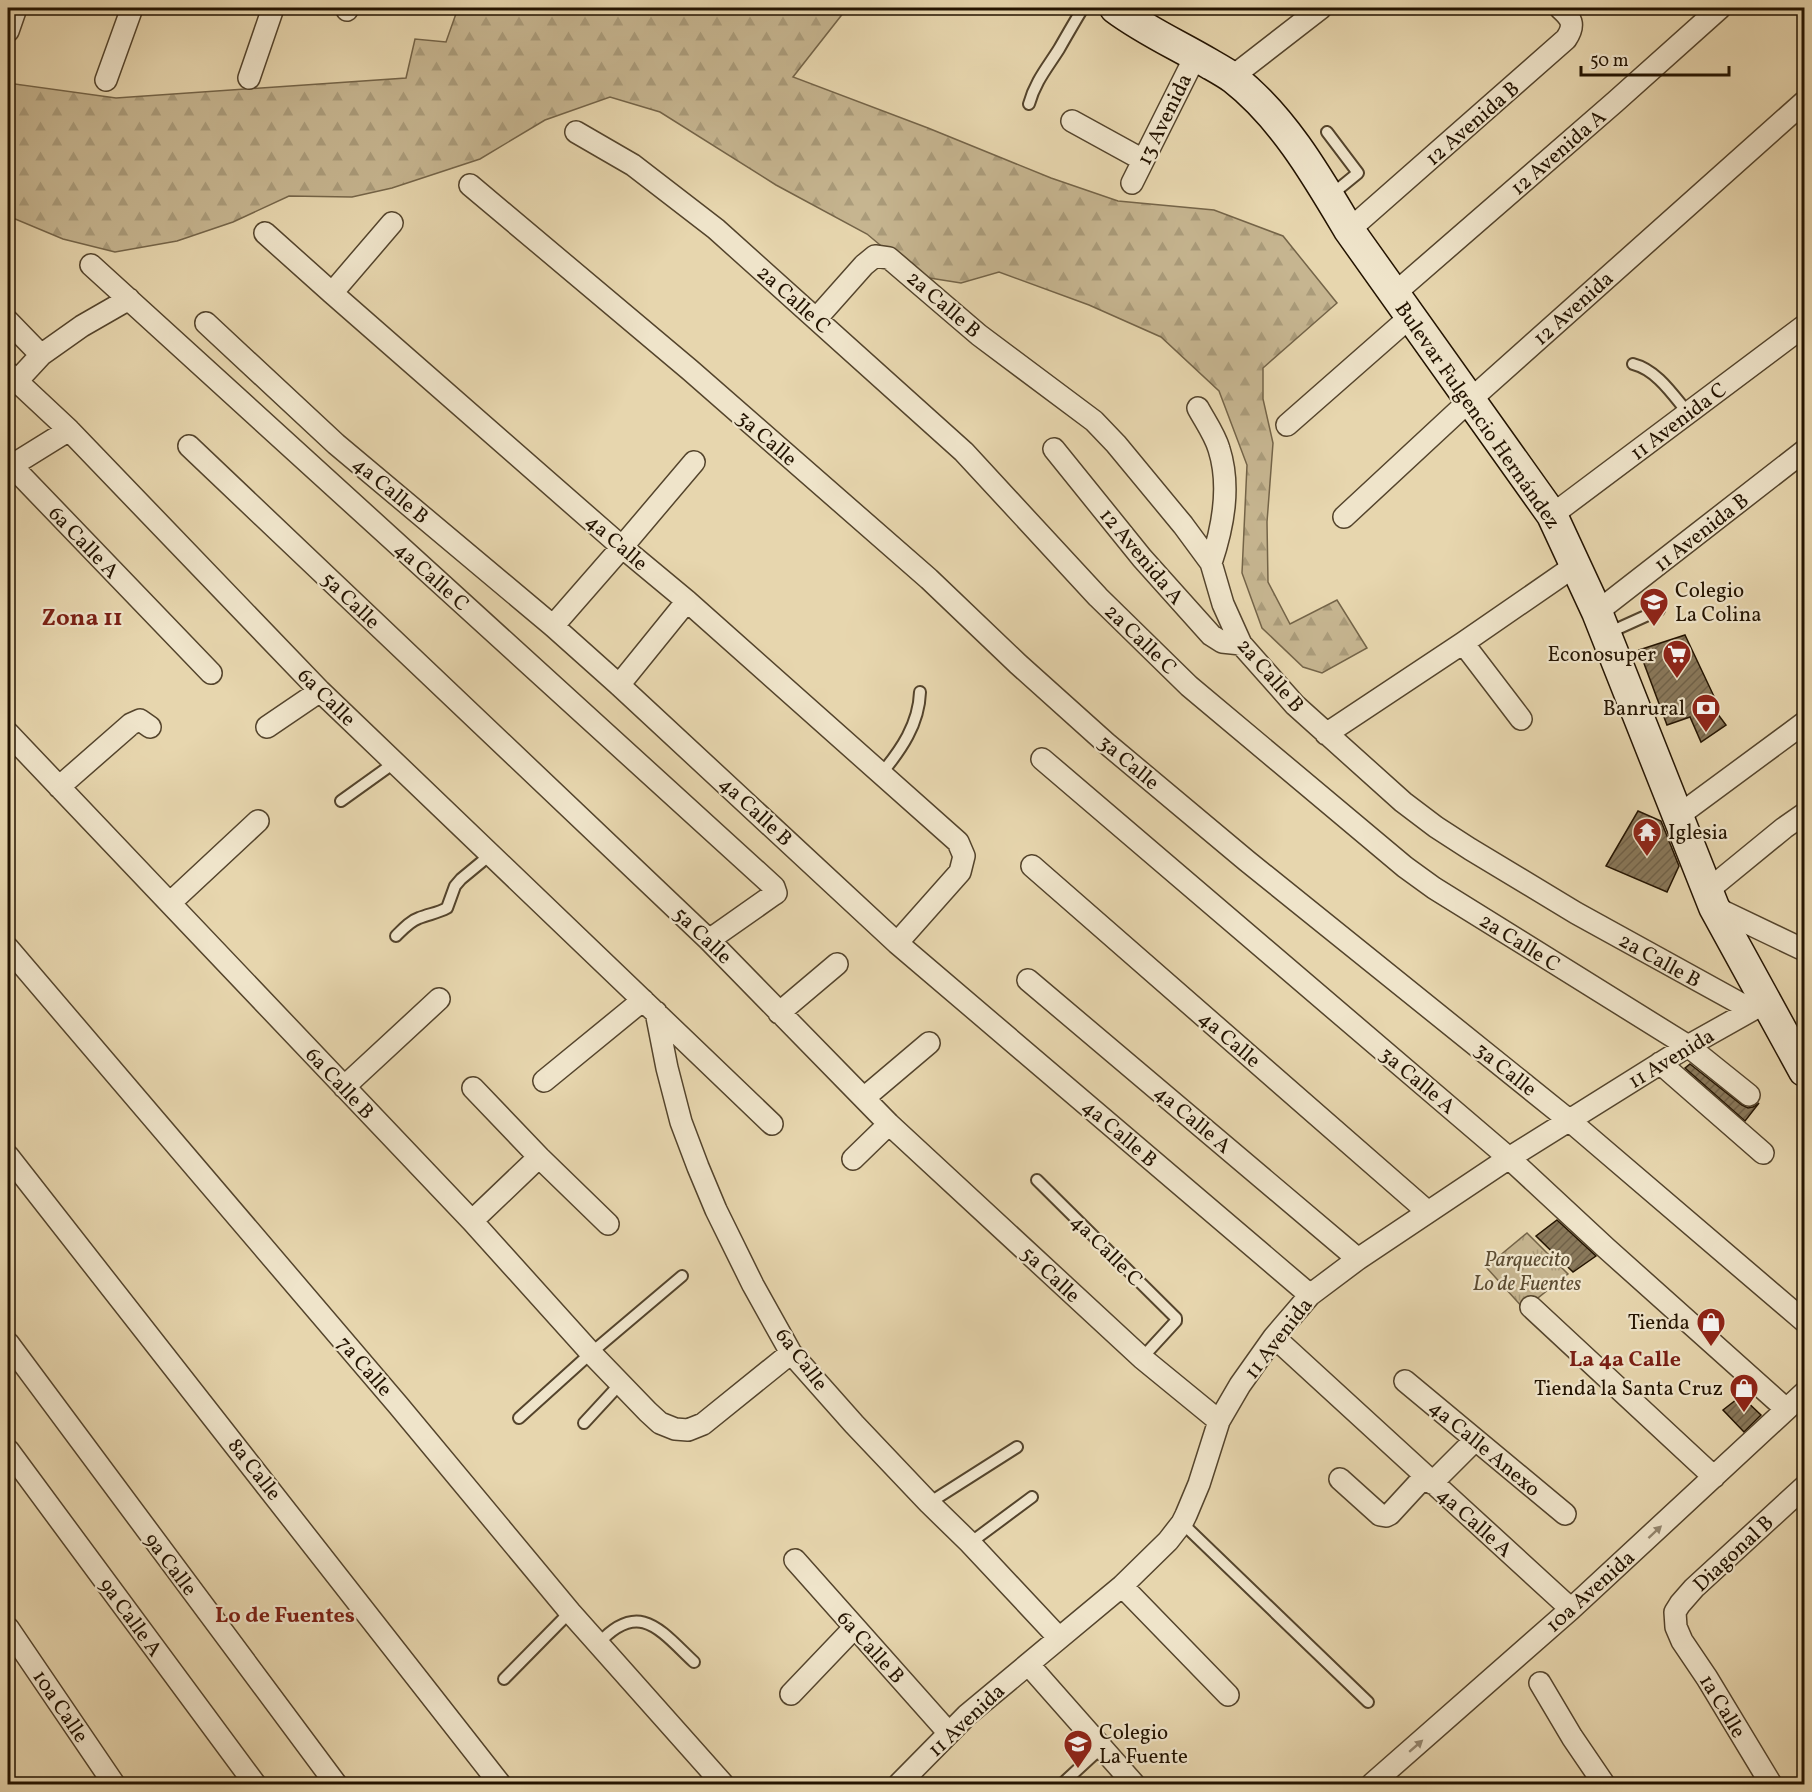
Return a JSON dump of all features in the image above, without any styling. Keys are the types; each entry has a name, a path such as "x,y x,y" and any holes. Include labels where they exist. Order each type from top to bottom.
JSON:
{"street":[{"path":"8,31 16,8"},
{"path":"106,80 132,8"},
{"path":"249,78 273,8"},
{"path":"1232,77 1321,8"},
{"name":"12 Avenida B","path":"1349,230 1566,39 1572,24 1569,16 1560,8"},
{"name":"12 Avenida A","path":"1287,425 1402,306 1606,110 1720,8"},
{"name":"Bulevar Fulgencio Hernández","path":"1123,10 1232,77 1286,132 1349,230 1552,515 1601,623 1711,899 1760,1006 1796,1043 1804,1071"},
{"name":"13 Avenida","path":"1132,183 1196,55"},
{"name":"12 Avenida","path":"1344,517 1469,401 1804,102"},
{"path":"1072,121 1143,160"},
{"name":"2a Calle C","path":"576,132 633,165 716,229 964,452 1098,597 1189,686 1405,867 1434,888 1688,1046 1749,1095"},
{"name":"3a Calle","path":"470,185 663,348 929,579 1018,664 1106,743 1247,861 1570,1121 1804,1321"},
{"path":"332,293 393,223"},
{"name":"4a Calle","path":"265,233 622,547 687,601 958,842 964,855 960,872 897,942"},
{"name":"2a Calle B","path":"816,319 874,256 889,258 979,335 1094,421 1116,444 1184,525 1211,563 1223,604 1241,644 1295,705 1403,802 1436,827 1576,913 1760,1006"},
{"name":"4a Calle C","path":"91,265 774,886 776,893 773,896 709,940"},
{"path":"12,378 82,326 129,300"},
{"path":"8,321 41,355"},
{"name":"4a Calle B","path":"206,323 336,444 553,626 619,685 897,942 1310,1295"},
{"name":"11 Avenida C","path":"1552,515 1804,326"},
{"name":"6a Calle","path":"12,378 69,430 320,691 772,1124"},
{"path":"1198,408 1219,447 1225,485 1222,523 1211,563"},
{"path":"9,464 69,430"},
{"name":"5a Calle","path":"189,446 709,940 889,1124 1142,1358 1219,1421"},
{"name":"12 Avenida A","path":"1054,449 1142,558 1211,635 1222,642 1241,644"},
{"name":"11 Avenida B","path":"1601,623 1802,459"},
{"path":"553,626 694,462"},
{"name":"6a Calle A","path":"9,464 211,673"},
{"path":"1326,734 1576,565"},
{"path":"619,685 687,601"},
{"path":"1463,643 1521,719"},
{"path":"267,727 320,691"},
{"path":"59,787 131,724 140,720 150,727"},
{"path":"1678,816 1804,723"},
{"name":"6a Calle B","path":"8,733 472,1221 620,1384 660,1423 675,1429 688,1430 703,1424 791,1353"},
{"name":"3a Calle A","path":"1042,759 1509,1158 1786,1409"},
{"path":"1804,813 1784,828 1711,899 1804,950"},
{"path":"170,903 258,821"},
{"name":"4a Calle","path":"1032,866 1428,1212"},
{"name":"7a Calle","path":"8,948 398,1405 570,1612 723,1785"},
{"path":"779,1012 837,964"},
{"name":"4a Calle A","path":"1028,980 1358,1258"},
{"path":"344,1087 439,999"},
{"path":"544,1081 649,1006"},
{"name":"6a Calle","path":"649,1006 681,1122 698,1167 716,1210 753,1285 791,1353 854,1424 929,1503 970,1542 1059,1638"},
{"name":"11 Avenida","path":"899,1785 967,1714 1122,1586 1168,1541 1182,1523 1199,1484 1219,1421 1274,1337 1310,1295 1358,1258 1509,1158 1688,1046 1760,1006"},
{"path":"864,1098 929,1043"},
{"path":"1660,1063 1763,1153"},
{"path":"473,1088 608,1224"},
{"path":"853,1158 889,1124"},
{"name":"8a Calle","path":"8,1156 500,1785"},
{"path":"472,1221 539,1156"},
{"path":"1530,1307 1714,1477"},
{"name":"4a Calle A","path":"1274,1337 1571,1609"},
{"name":"9a Calle","path":"8,1343 336,1785"},
{"name":"4a Calle Anexo","path":"1405,1382 1565,1514"},
{"name":"10a Avenida","path":"1372,1785 1571,1609 1804,1393"},
{"path":"1340,1479 1380,1515 1386,1516 1475,1440"},
{"name":"9a Calle A","path":"8,1450 255,1785"},
{"name":"Diagonal B","path":"1676,1627 1676,1612 1694,1588 1804,1487"},
{"name":"6a Calle B","path":"795,1560 948,1732"},
{"path":"1122,1586 1228,1695"},
{"name":"1a Calle","path":"1676,1627 1682,1641 1707,1678 1771,1785"},
{"name":"10a Calle","path":"8,1628 114,1785"},
{"path":"791,1694 854,1628"},
{"path":"1028,1664 1134,1785"},
{"path":"1540,1683 1604,1785"}],"lane":[{"path":"1029,104 1042,73 1083,8"},
{"path":"1327,132 1358,173 1329,197"},
{"path":"1634,364 1653,373 1688,413"},
{"path":"1601,623 1659,610"},
{"path":"881,774 896,756 913,726 920,706 920,692"},
{"path":"341,801 394,763"},
{"path":"396,936 418,918 447,908 455,886 490,855"},
{"name":"4a Calle C","path":"1037,1180 1174,1315 1176,1321 1142,1358"},
{"path":"519,1418 682,1276"},
{"path":"584,1423 620,1384"},
{"path":"929,1503 1017,1447"},
{"path":"970,1542 1032,1497"},
{"path":"1182,1523 1368,1702"},
{"path":"504,1678 570,1612"},
{"path":"598,1644 607,1633 624,1622 644,1621 661,1630 694,1662"},
{"path":"1062,1785 1102,1747"}],"green space":[{"path":"458,8 833,8 844,12 793,77 1051,178 1118,201 1214,210 1283,236 1337,303 1263,368 1263,399 1273,443 1267,522 1268,582 1290,624 1337,600 1367,648 1322,673 1303,667 1262,628 1242,573 1247,465 1219,391 1161,337 1089,305 999,272 961,283 917,276 867,234 776,185 660,112 610,97 545,120 480,159 392,188 352,197 289,196 233,222 177,241 115,252 63,239 8,216 8,83 116,98 406,78 415,39 446,42"},
{"name":"Parquecito Lo de Fuentes","path":"1527,1233 1568,1274 1524,1309 1486,1267"}],"building":[{"name":"Econosuper","path":"1685,635 1719,707 1714,709 1726,725 1701,742 1690,717 1667,725 1639,650"},
{"name":"Iglesia","path":"1638,811 1661,821 1679,866 1667,892 1606,866"},
{"path":"1690,1064 1742,1105 1748,1108 1759,1103 1745,1121 1685,1068"},
{"path":"1557,1220 1596,1256 1573,1272 1536,1236"},
{"name":"Tienda la Santa Cruz","path":"1741,1396 1761,1415 1744,1432 1723,1410"}],"place":[{"name":"Colegio La Colina","path":"1654,628"},
{"name":"Econosuper","path":"1677,680"},
{"name":"Banrural","path":"1706,734"},
{"name":"Iglesia","path":"1647,858"},
{"name":"Tienda","path":"1711,1348"},
{"name":"Tienda la Santa Cruz","path":"1744,1414"},
{"name":"Colegio La Fuente","path":"1078,1770"}],"district":[{"name":"Zona 11","path":"82,617"},
{"name":"La 4a Calle","path":"1625,1358"},
{"name":"Lo de Fuentes","path":"285,1614"}]}
